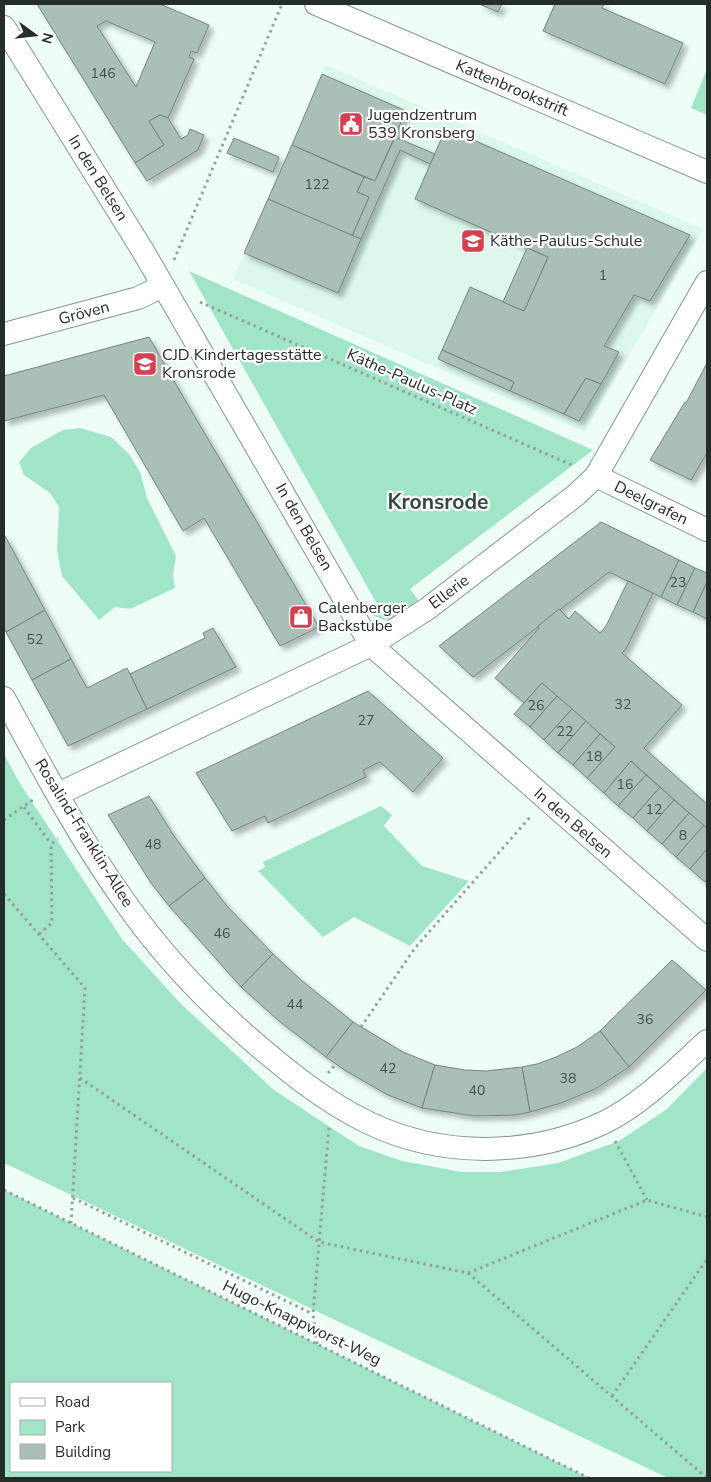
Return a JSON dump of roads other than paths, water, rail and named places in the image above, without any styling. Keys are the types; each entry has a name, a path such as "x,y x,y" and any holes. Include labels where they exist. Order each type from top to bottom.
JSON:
{"street":[{"name":"Kattenbrookstrift","path":"316,4 707,172"},
{"name":"In den Belsen","path":"4,27 143,251 371,645 707,940"},
{"name":"Ellerie","path":"56,790 371,645 443,597 576,495 596,476 707,282"},
{"name":"Gröven","path":"4,334 138,298 163,286"},
{"name":"Deelgrafen","path":"596,476 707,530"},
{"name":"Rosalind-Franklin-Allee","path":"4,698 76,827 125,903 166,955 212,1003 261,1048 332,1101 368,1123 398,1135 429,1144 492,1150 529,1146 576,1134 605,1122 648,1094 707,1041"}],"place":[{"name":"Jugendzentrum 539 Kronsberg","path":"351,124"},
{"name":"Käthe-Paulus-Schule","path":"473,241"},
{"name":"CJD Kindertagesstätte Kronsrode","path":"145,364"},
{"name":"Calenberger Backstube","path":"301,617"}],"district":[{"name":"Kronsrode","path":"438,502"}]}
